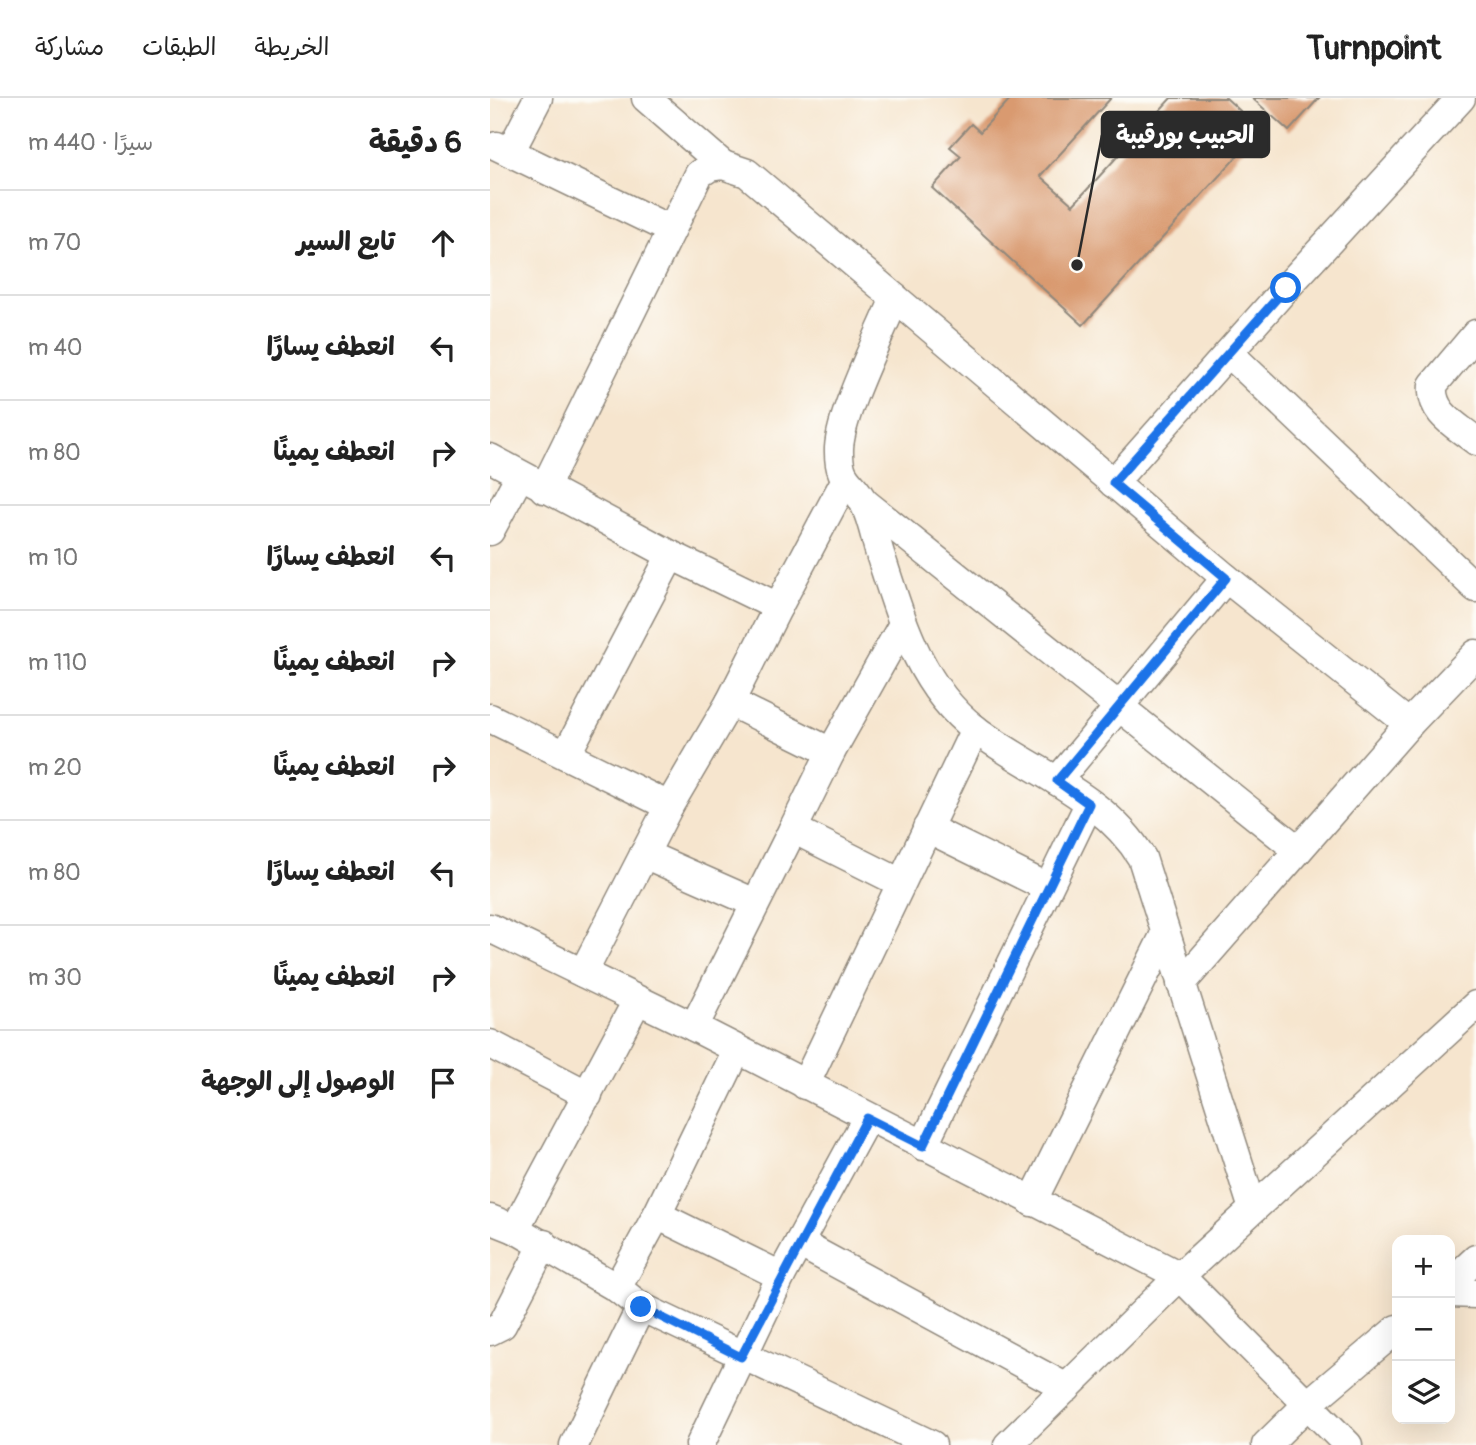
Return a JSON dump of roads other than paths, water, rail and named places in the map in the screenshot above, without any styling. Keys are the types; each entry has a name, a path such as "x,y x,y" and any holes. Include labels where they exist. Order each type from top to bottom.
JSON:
{"street":[{"path":"538,98 497,150 669,229"},
{"path":"646,98 723,164 747,173 1226,578 1409,723"},
{"path":"1113,483 1461,98"},
{"path":"490,531 532,482 620,336 669,229 699,174 710,167 723,164"},
{"path":"895,298 842,430 840,464 845,481 864,502 1298,850"},
{"path":"1476,334 1433,385 1432,395 1440,412 1476,441"},
{"path":"1229,353 1476,588"},
{"path":"490,458 671,555 778,607"},
{"path":"583,973 669,806 730,702 845,481"},
{"path":"864,502 903,624 943,699 975,729 1089,804 1124,832 1142,858 1253,1209"},
{"path":"566,755 671,555"},
{"path":"1057,781 1226,578"},
{"path":"694,1027 831,752 903,624"},
{"path":"1181,984 1409,723 1476,654"},
{"path":"730,702 831,752"},
{"path":"490,718 669,806"},
{"path":"804,1085 899,882 975,729"},
{"path":"923,1146 1089,804"},
{"path":"927,828 1047,887"},
{"path":"793,829 899,882"},
{"path":"644,854 755,904"},
{"path":"490,928 694,1027 867,1118 1180,1276 1348,1445"},
{"path":"1032,1202 1165,934"},
{"path":"637,1001 588,1095 503,1224 544,1244 617,1288 641,1307 741,1357 932,1445"},
{"path":"1008,1445 1180,1276 1476,1005"},
{"path":"490,1044 588,1095"},
{"path":"617,1288 657,1215 737,1050"},
{"path":"700,1445 781,1276 867,1118"},
{"path":"657,1215 781,1276"},
{"path":"799,1243 1067,1388"},
{"path":"490,1331 502,1325 544,1244"},
{"path":"1455,1278 1476,1259"},
{"path":"1455,1293 1476,1294"},
{"path":"574,1445 641,1307"},
{"path":"1266,1445 1307,1405 1392,1333"}],"place":[{"name":"الحبيب بورقيبة","path":"1077,265"}]}
